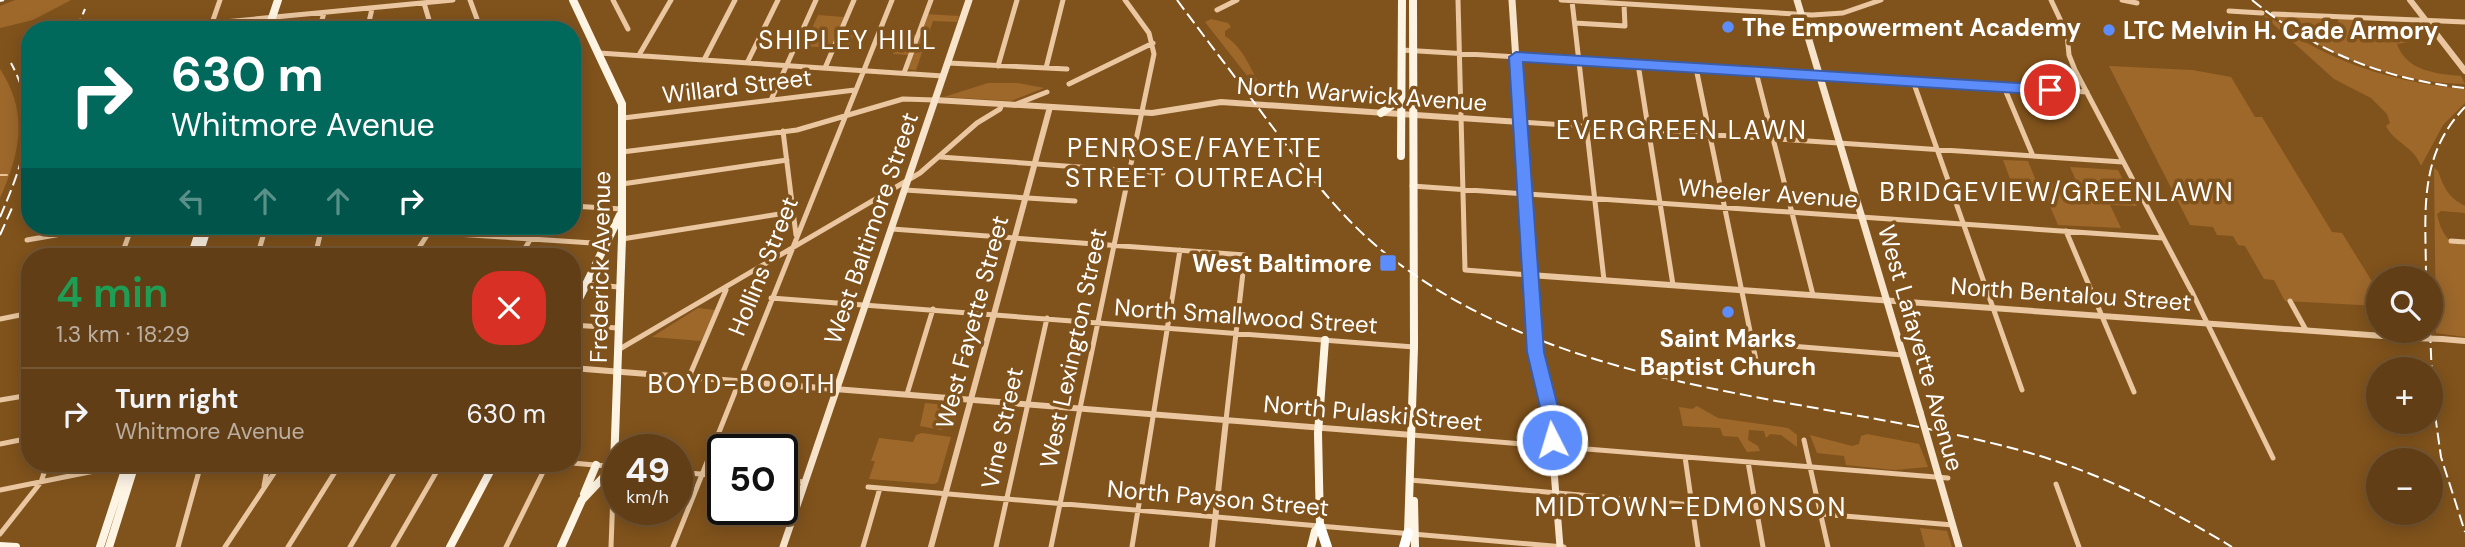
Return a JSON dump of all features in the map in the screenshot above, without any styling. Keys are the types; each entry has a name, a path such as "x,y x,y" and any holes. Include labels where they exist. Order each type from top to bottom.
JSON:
{"highway":[{"path":"1320,526 1327,547"},
{"path":"1406,547 1412,534"}],"main road":[{"path":"269,21 272,0"},
{"path":"268,21 278,0"},
{"name":"Frederick Avenue","path":"573,0 621,100 623,118 616,434"},
{"name":"West Baltimore Street","path":"783,547 969,0"},
{"path":"1401,156 1402,0"},
{"path":"1413,0 1414,347 1410,486 1415,547"},
{"path":"1512,0 1534,333 1549,407 1561,547"},
{"name":"West Lafayette Avenue","path":"1797,0 1959,547"},
{"path":"1381,113 1401,99"},
{"path":"1401,114 1412,152"},
{"path":"581,296 608,244 622,209"},
{"path":"1311,547 1315,531 1320,526 1318,428 1325,340"},
{"path":"561,547 596,465"},
{"path":"100,547 126,472"},
{"path":"109,547 127,472"},
{"path":"450,547 490,472"},
{"path":"582,500 602,481"},
{"path":"0,546 16,547"}],"street":[{"path":"213,21 220,0"},
{"path":"235,21 453,0"},
{"path":"470,0 478,21"},
{"path":"613,0 628,29"},
{"path":"639,55 671,0"},
{"path":"704,60 735,0"},
{"path":"747,63 778,0"},
{"path":"771,100 816,0"},
{"path":"825,68 854,0"},
{"name":"Hollins Street","path":"673,547 892,0"},
{"path":"904,73 931,0"},
{"path":"998,66 1017,0"},
{"path":"1046,68 1063,0"},
{"path":"1069,84 1153,43 1125,0"},
{"path":"1217,10 1237,0"},
{"path":"1458,0 1463,190"},
{"path":"1561,0 1654,3 1803,15 1843,13 1881,0"},
{"path":"2051,0 2067,34 2071,62 2208,323 2273,458"},
{"path":"2122,0 2136,1"},
{"path":"2410,0 2465,71"},
{"path":"1572,1 1604,281"},
{"path":"358,2 360,10"},
{"path":"424,3 429,21"},
{"path":"1575,23 1625,26 1624,4"},
{"path":"369,21 372,9"},
{"path":"2229,11 2262,13"},
{"path":"322,21 324,13"},
{"path":"2273,14 2465,22"},
{"name":"West Lexington Street","path":"1051,547 1154,54 1153,43"},
{"path":"1402,50 2087,92"},
{"path":"599,53 943,76"},
{"path":"948,63 1067,69"},
{"path":"1638,64 1673,285"},
{"path":"1696,68 1758,370"},
{"path":"1756,72 1813,295"},
{"path":"1913,81 2022,390"},
{"path":"2004,87 2033,156"},
{"name":"Willard Street","path":"623,118 855,90"},
{"path":"1013,105 1047,92"},
{"path":"622,152 783,131 844,117 903,99 935,100"},
{"name":"North Warwick Avenue","path":"935,100 1141,113 1166,112 1221,102 2123,162"},
{"path":"618,350 908,180 940,157 972,124 1000,109 1002,104"},
{"name":"West Fayette Street","path":"931,547 1050,107"},
{"path":"783,131 796,235"},
{"path":"940,157 1163,173"},
{"path":"622,184 787,160"},
{"name":"Wheeler Avenue","path":"1412,186 2163,238"},
{"path":"905,190 1075,201"},
{"name":"North Bentalou Street","path":"1463,190 1465,270 2465,341"},
{"path":"581,207 622,209"},
{"path":"622,239 792,212"},
{"path":"892,229 1245,255 1212,547"},
{"path":"2066,231 2134,392"},
{"path":"27,240 56,235"},
{"path":"480,235 608,244"},
{"path":"525,248 533,235"},
{"path":"2451,241 2465,242"},
{"path":"1132,547 1180,250"},
{"path":"581,284 620,287"},
{"path":"689,377 726,289"},
{"name":"North Smallwood Street","path":"771,298 1414,347"},
{"path":"2290,301 2306,330"},
{"path":"907,394 933,309"},
{"path":"0,319 21,315"},
{"name":"Vine Street","path":"996,547 1047,318"},
{"path":"581,326 618,328"},
{"path":"1752,343 1903,355"},
{"name":"North Pulaski Street","path":"581,369 1948,478"},
{"path":"0,400 21,396"},
{"path":"0,444 21,440"},
{"path":"1804,440 1828,547"},
{"path":"1685,457 1698,547"},
{"path":"1748,462 1763,547"},
{"path":"581,464 602,466"},
{"path":"0,534 41,482 44,472"},
{"path":"0,490 90,472"},
{"path":"178,547 199,472"},
{"path":"263,490 266,472"},
{"path":"225,547 275,472"},
{"path":"288,547 335,472"},
{"path":"350,547 393,472"},
{"path":"393,547 436,472"},
{"path":"506,547 543,472"},
{"path":"693,473 707,474"},
{"name":"West Lafayette Avenue","path":"1820,514 1953,526 1939,478"},
{"path":"798,482 805,482"},
{"path":"2056,484 2079,547"},
{"path":"1410,486 1692,505"},
{"name":"North Payson Street","path":"868,487 1412,534 1485,544 1561,547"},
{"path":"863,547 880,488"},
{"name":"Frederick Avenue","path":"611,547 612,525"}],"shaded area":[{"path":"15,0 71,0 33,20 0,28 0,6"},
{"path":"925,14 959,16 957,22 933,21 916,70 905,69 910,55 893,54 900,34 918,35"},
{"path":"818,15 844,17 839,29 856,30 847,51 804,46"},
{"path":"2263,15 2309,44 2365,69 2424,84 2465,89 2465,103 2443,125 2421,166 2414,154 2390,132 2386,126 2390,123 2387,114 2371,98 2334,79"},
{"path":"2273,15 2322,18 2326,25 2337,28 2339,17 2353,18 2363,30 2401,33 2409,42 2397,44 2407,60 2433,72 2461,76 2465,84 2414,79 2364,65 2316,43"},
{"path":"1211,19 1228,23 1231,27 1225,31 1225,36 1239,48 1267,96 1263,96 1205,22"},
{"path":"2109,66 2192,70 2231,77 2255,117 2262,117 2332,232 2342,233 2366,272 2366,305 2285,301 2274,280 2264,279 2245,246 2238,245 2233,236 2217,235 2213,227 2190,225"},
{"path":"0,69 15,101 18,133 13,165 0,198"},
{"path":"988,83 1018,83 1044,88 1011,101 944,97"},
{"path":"2003,160 2028,161 2038,186 2012,184"},
{"path":"2070,167 2118,170 2137,206 2110,205 2121,228 2058,225 2040,183 2078,185"},
{"path":"2434,168 2451,195 2465,206 2465,213 2441,211 2437,214 2445,235 2453,242 2465,245 2465,337 2443,334 2443,266 2435,266"},
{"path":"698,308 715,310 701,341 652,337"},
{"path":"925,403 958,406 954,427 941,430 920,426"},
{"path":"1697,406 1718,418 1788,428 1797,435 1797,447 1781,435 1770,434 1766,438 1764,431 1749,430 1748,440 1758,446 1760,451 1747,452 1738,437 1723,436 1720,428 1683,426 1679,407 1692,409"},
{"path":"922,433 951,437 938,482 934,484 869,479 875,461 871,461 879,438 913,442 916,435"},
{"path":"1867,434 1919,444 1928,467 1894,470 1846,465 1844,456 1817,453 1810,435 1852,446 1859,444 1861,436"},
{"path":"1920,528 1947,531 1952,547 1925,547"}],"waterway":[{"path":"0,175 7,175"}],"railway":[{"path":"0,1 4,0"},
{"path":"1177,0 1298,161 1337,207 1380,249 1452,298 1529,336 1609,363 1693,384 1947,433 2057,461 2134,493 2232,547"},
{"path":"2252,0 2300,34 2352,60 2406,78 2465,88"},
{"path":"80,21 85,9"},
{"path":"11,63 21,87"},
{"path":"2426,266 2426,209 2432,166 2450,126 2465,107"},
{"path":"0,217 21,159"},
{"path":"0,235 12,208"},
{"path":"2431,343 2433,400 2441,457 2465,532"}],"place":[{"name":"The Empowerment Academy","path":"1728,27"},
{"name":"LTC Melvin H. Cade Armory","path":"2109,30"},
{"name":"West Baltimore","path":"1388,263"},
{"name":"Saint Marks Baptist Church","path":"1728,312"}],"district":[{"name":"SHIPLEY HILL","path":"848,40"},
{"name":"EVERGREEN LAWN","path":"1682,130"},
{"name":"PENROSE/FAYETTE STREET OUTREACH","path":"1195,163"},
{"name":"BRIDGEVIEW/GREENLAWN","path":"2057,192"},
{"name":"BOYD-BOOTH","path":"742,384"},
{"name":"MIDTOWN-EDMONSON","path":"1691,507"}],"route":[{"path":"1552,440 1549,407 1536,352 1516,57 2050,90"}]}
